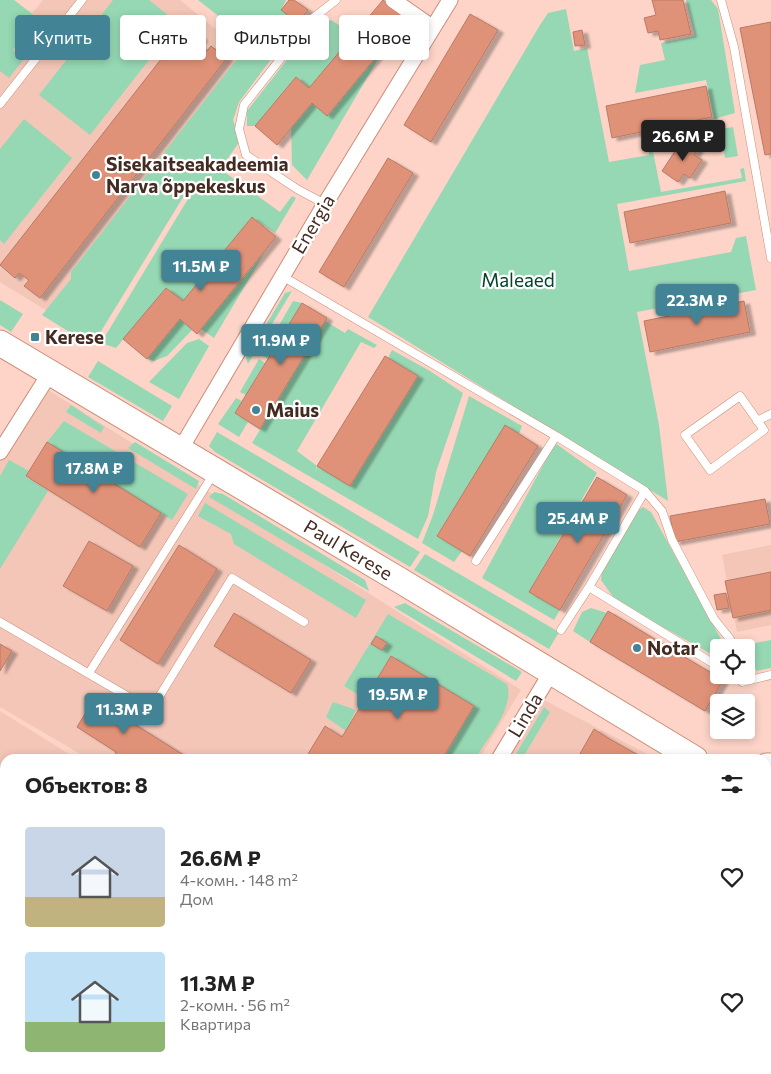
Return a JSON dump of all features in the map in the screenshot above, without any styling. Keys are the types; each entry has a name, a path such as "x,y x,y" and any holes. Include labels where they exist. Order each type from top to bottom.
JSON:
{"highway":[{"name":"Paul Kerese","path":"0,343 552,671 687,754"}],"street":[{"path":"393,0 434,28"},
{"name":"Energia","path":"180,450 325,204 450,0"},
{"path":"0,452 50,373"},
{"name":"Linda","path":"502,754 552,671"}],"lane":[{"path":"0,104 82,0"},
{"path":"325,204 297,189 246,155 239,129 244,105 312,19 336,0"},
{"path":"721,0 734,47 771,258"},
{"path":"282,276 556,436 645,491 662,511 672,540 714,619 730,639"},
{"path":"740,396 758,421 764,430 710,470 685,435 740,396"},
{"path":"758,421 771,414"},
{"path":"476,561 556,436"},
{"path":"89,673 215,471"},
{"path":"561,630 589,587 645,491"},
{"path":"0,622 151,710 232,578 304,622"},
{"path":"589,587 710,662"},
{"path":"755,677 771,675"}],"shaded area":[{"name":"Sisekaitseakadeemia Narva õppekeskus","path":"43,0 180,0 198,15 120,15 120,60 206,60 206,21 216,29 216,60 253,60 262,67 88,336 0,282 0,24 15,35 15,60 110,60 110,15 31,15"},
{"path":"42,386 521,690 482,754 80,754 0,707 0,459"},
{"path":"771,545 771,625 737,632 722,555"},
{"path":"537,696 647,754 502,754"},
{"path":"0,711 69,754 0,754"}],"green space":[{"path":"0,0 14,0 34,15 15,15 15,48 13,50 15,52 15,60 23,60 9,78 0,71"},
{"path":"113,0 149,0 168,15 120,15 120,60 149,60 90,135 39,95 66,60 110,60 110,15 101,15"},
{"path":"198,0 286,0 281,10 288,15 217,15"},
{"path":"686,0 711,0 718,9 735,113 714,119 706,80 635,93 640,65 665,60 661,43 695,36"},
{"name":"Maleaed","path":"566,9 574,51 587,48 609,162 649,155 647,142 651,141 661,192 742,178 740,169 744,168 746,181 617,204 629,271 731,252 736,238 746,236 756,290 637,312 659,425 668,501 368,317 540,25 548,13"},
{"path":"329,20 339,25 339,53 309,88 296,77 255,126 247,126 247,111 287,60 329,60"},
{"path":"236,60 270,60 239,102 233,120 240,141 220,169 280,212 292,196 296,198 275,233 252,217 183,301 166,288 116,348 101,343 197,184 190,186 92,346 42,315 71,279 71,272"},
{"path":"373,60 377,60 307,180 292,165 291,128 312,103 328,116"},
{"path":"24,119 72,158 4,244 0,240 0,149"},
{"path":"733,127 738,156 725,158 721,136 700,140 699,135 668,141 668,138"},
{"path":"265,252 214,338 201,329"},
{"path":"292,291 248,364 246,358 285,293"},
{"path":"0,300 23,314 11,332 0,325"},
{"path":"293,301 302,303 268,359 262,355"},
{"path":"180,319 192,330 167,356 154,361 147,359"},
{"path":"325,321 345,333 348,329 377,345 374,348 361,342 297,451 317,466 315,472 318,466 350,486 418,376 388,358 392,350 430,371 463,393 436,472 428,516 418,539 252,443"},
{"path":"199,339 209,346 179,399 149,382 187,343"},
{"path":"259,359 265,363 246,395 240,392"},
{"path":"98,361 172,406 163,421 88,377"},
{"path":"469,396 522,426 519,434 505,426 437,535 462,551 454,562 422,543 433,515"},
{"path":"236,398 242,401 235,413 248,422 239,437 218,424"},
{"path":"71,405 104,427 101,433 66,412"},
{"path":"64,421 188,494 172,520 47,442"},
{"path":"217,432 420,552 410,567 215,452 209,446"},
{"path":"135,442 199,481 196,489 128,448"},
{"path":"555,443 597,473 529,592 560,610 554,620 482,578"},
{"path":"9,460 29,471 26,477 48,491 0,569 0,476"},
{"path":"214,492 223,494 365,580 369,591 209,497"},
{"path":"205,503 366,600 356,618 234,544 231,534 198,516"},
{"path":"643,507 651,512 720,637 721,639 710,639 710,653 616,601 601,580 602,571 637,511"},
{"path":"425,554 559,632 549,649 414,570"},
{"path":"405,603 522,672 516,681 394,607"},
{"path":"591,608 607,613 590,642 573,631 582,612"},
{"path":"388,614 507,684 508,693 504,713 478,754 446,754 474,706 391,656 365,699 344,686"},
{"path":"771,640 771,668 756,671 755,643"},
{"path":"333,702 356,710 346,731 326,717"},
{"path":"544,707 550,712 525,754 516,754"}],"building":[{"path":"289,0 294,0 308,10 304,15 288,15 281,10"},
{"path":"383,0 401,15 370,15"},
{"path":"652,0 683,0 691,34 660,40 658,31 648,33 644,18 656,15"},
{"path":"470,14 498,30 431,142 404,125"},
{"path":"771,22 771,154 765,155 740,28"},
{"path":"582,30 585,45 575,46 573,32"},
{"path":"211,46 216,50 216,60 225,60 40,298 24,286 29,280 19,273 15,278 0,265 160,60 206,60 206,50"},
{"path":"339,52 339,60 374,60 327,116 312,103 277,145 255,126 296,77 309,88"},
{"path":"706,86 712,117 612,138 606,106"},
{"path":"683,139 698,149 694,155 702,160 690,178 684,174 678,182 662,171"},
{"path":"388,158 413,173 344,287 319,272"},
{"path":"725,191 731,223 630,243 624,212"},
{"path":"252,217 276,237 197,334 180,319 147,359 123,339 166,288 183,301"},
{"path":"744,301 750,332 650,352 644,321"},
{"path":"302,303 327,318 260,429 235,413"},
{"path":"385,356 418,376 350,486 317,466"},
{"path":"505,425 538,446 470,556 437,536"},
{"path":"47,442 161,513 140,547 26,476"},
{"path":"597,477 627,495 560,610 529,592"},
{"path":"765,499 770,524 675,542 670,516"},
{"path":"89,541 133,566 107,611 63,586"},
{"path":"179,545 217,569 158,664 120,640"},
{"path":"771,572 771,610 733,618 725,581"},
{"path":"726,593 729,608 717,610 714,595"},
{"path":"608,611 710,672 710,684 721,684 715,694 710,694 710,702 705,711 590,642"},
{"path":"234,613 311,660 291,693 214,646"},
{"path":"376,636 387,643 382,650 371,644"},
{"path":"0,644 12,651 0,671"},
{"path":"391,656 474,706 445,754 308,754 325,726 342,737"},
{"path":"94,699 182,754 115,754 116,752 77,727"},
{"path":"594,729 636,754 580,754"}],"place":[{"name":"Sisekaitseakadeemia Narva õppekeskus","path":"96,175"},
{"name":"Kerese","path":"35,337"},
{"name":"Maius","path":"256,410"},
{"name":"Notar","path":"637,648"}]}
